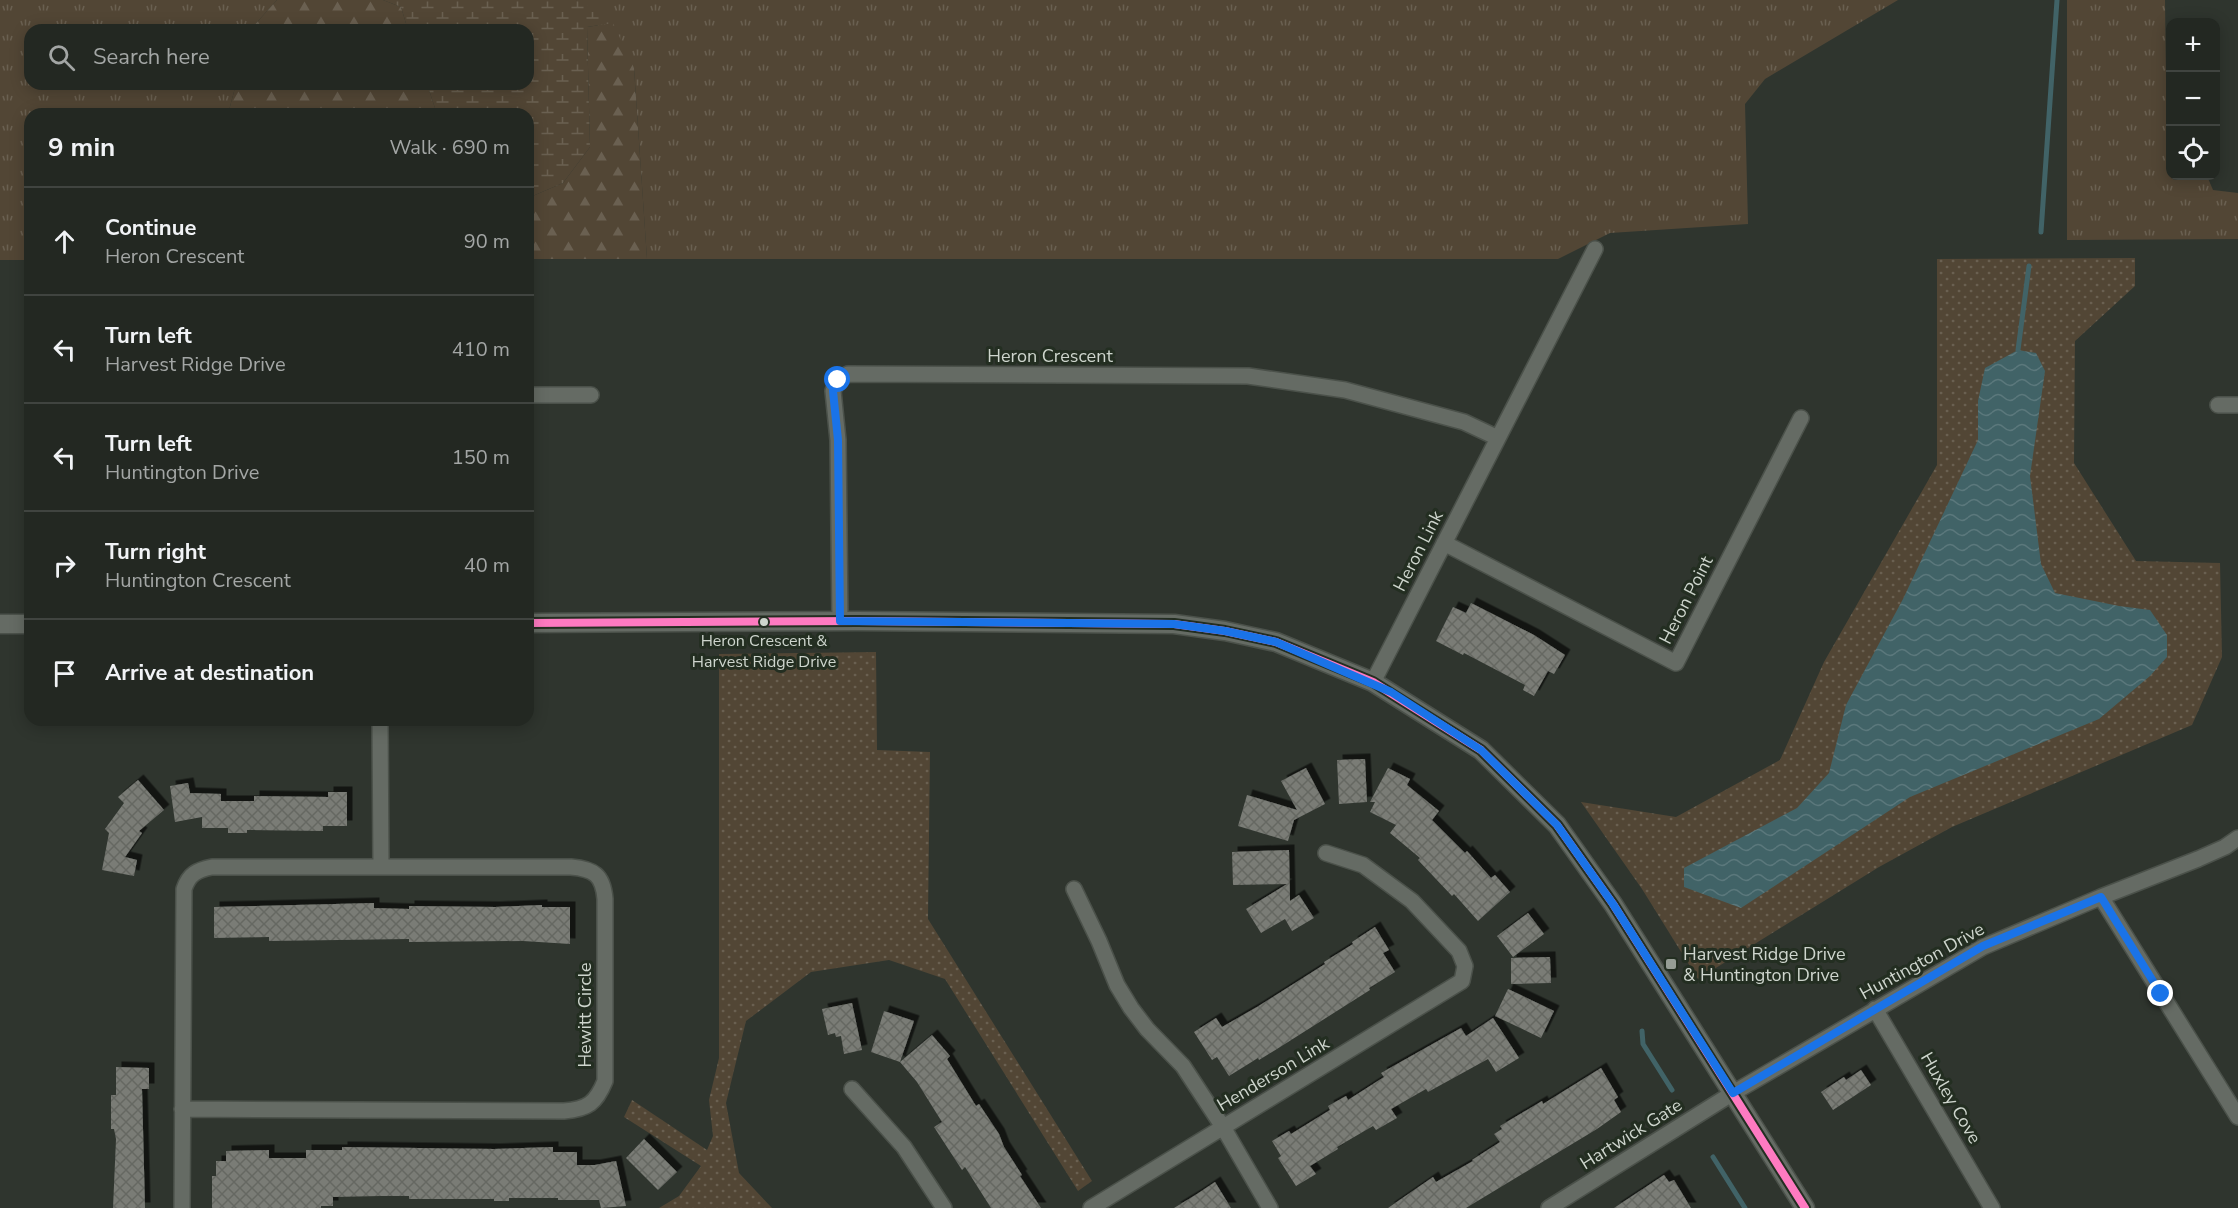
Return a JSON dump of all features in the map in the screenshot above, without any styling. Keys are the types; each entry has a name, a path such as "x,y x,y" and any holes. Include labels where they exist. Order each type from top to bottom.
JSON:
{"street":[{"name":"Heron Link","path":"1373,682 1595,249"},
{"name":"Heron Crescent","path":"840,621 838,440 833,391 838,380 848,374 1248,376 1346,390 1464,422 1498,438"},
{"path":"534,395 591,395"},
{"path":"2218,405 2238,405"},
{"name":"Heron Point","path":"1444,543 1676,663 1801,418"},
{"path":"534,623 840,621 1174,624 1225,631 1276,642 1373,682 1481,750 1557,825 1613,904 1804,1208"},
{"path":"0,624 24,624"},
{"path":"380,726 381,866"},
{"name":"Huntington Drive","path":"1733,1093 1983,946 2198,859 2225,847 2238,838"},
{"name":"Henderson Link","path":"1091,1208 1462,981 1465,966 1459,951 1412,900 1363,865 1326,853"},
{"name":"Hewitt Circle","path":"182,1109 564,1111 580,1110 590,1105 600,1093 605,1081 604,887 598,876 586,868 571,867 212,867 193,873 184,889 182,1109 182,1208"},
{"path":"1074,889 1117,985 1131,1008 1147,1029 1183,1066 1223,1127 1270,1208"},
{"path":"2101,897 2238,1117"},
{"name":"Huxley Cove","path":"1875,1009 1992,1208"},
{"path":"852,1089 904,1147 944,1208"},
{"name":"Hartwick Gate","path":"1549,1208 1733,1093"}],"green space":[{"path":"0,0 277,0 255,24 24,24 24,90 234,90 230,108 24,108 24,260 0,260"},
{"path":"277,0 383,0 401,7 406,24 255,24"},
{"path":"383,0 576,0 593,8 613,23 587,27 590,147 563,183 534,195 534,108 435,108 429,90 534,90 534,24 406,24 401,7"},
{"path":"576,0 1898,0 1765,79 1745,104 1748,224 1610,233 1558,259 647,259 634,68"},
{"path":"2067,0 2165,0 2166,180 2209,180 2213,190 2238,193 2238,239 2067,240"},
{"path":"613,23 634,68 647,259 534,259 534,195 563,183 590,147 587,27"},
{"path":"234,90 429,90 435,108 230,108"},
{"path":"2135,258 2135,286 2075,341 2074,463 2136,561 2220,563 2222,657 2192,725 1952,827 1879,867 1698,979 1642,889 1581,802 1676,817 1780,760 1824,662 1937,465 1937,259"},
{"path":"876,652 877,750 930,752 928,919 1092,1181 1078,1191 945,979 889,960 811,972 746,1021 726,1103 739,1173 772,1208 659,1208 679,1196 701,1166 624,1117 632,1100 707,1150 713,1136 709,1100 719,1058 719,654"}],"water":[{"path":"2018,350 2036,353 2045,371 2030,476 2041,564 2055,593 2150,610 2167,635 2167,657 2150,676 2099,719 1910,797 1741,908 1684,887 1684,868 1797,808 1829,773 1846,705 1903,599 1978,440 1978,401 1985,368"}],"building":[{"path":"1471,603 1534,635 1565,655 1554,674 1548,671 1534,696 1523,690 1525,685 1436,641 1453,607 1466,613"},
{"path":"1365,759 1367,802 1339,804 1337,760"},
{"path":"1306,768 1325,804 1294,820 1288,841 1238,826 1247,795 1297,810 1281,781"},
{"path":"1388,768 1410,779 1407,785 1439,811 1432,820 1465,853 1467,851 1491,878 1495,875 1510,892 1478,921 1454,894 1452,896 1418,860 1420,858 1390,833 1396,825 1370,812 1375,802 1370,802"},
{"path":"138,780 164,810 139,831 142,833 125,857 137,860 134,876 102,870 109,833 105,829 124,803 118,797"},
{"path":"188,783 190,793 221,794 221,801 254,801 254,796 328,797 328,792 347,792 347,826 323,826 323,831 247,830 247,833 228,833 228,828 202,828 202,817 175,822 170,786"},
{"path":"1289,850 1290,901 1299,895 1314,918 1292,931 1285,919 1261,933 1246,909 1287,884 1233,885 1232,852"},
{"path":"374,903 374,908 409,909 409,906 542,905 542,907 570,907 570,944 523,941 409,942 409,939 269,941 269,937 214,938 214,907"},
{"path":"1528,913 1544,934 1513,957 1497,936"},
{"path":"1375,927 1389,950 1383,953 1395,972 1277,1049 1229,1076 1217,1057 1212,1060 1194,1032 1216,1018 1222,1027 1257,1007 1325,964 1324,962"},
{"path":"1550,957 1551,983 1511,984 1511,958"},
{"path":"1508,989 1554,1011 1541,1038 1495,1016"},
{"path":"852,1003 862,1050 844,1054 841,1036 836,1037 835,1033 828,1035 822,1009"},
{"path":"884,1011 914,1021 900,1062 871,1052"},
{"path":"1493,1018 1519,1058 1496,1072 1488,1059 1428,1092 1426,1089 1391,1109 1397,1118 1376,1130 1373,1126 1337,1147 1338,1149 1310,1166 1316,1174 1296,1186 1278,1158 1281,1156 1272,1141 1289,1131 1291,1134 1330,1110 1328,1106 1346,1096 1348,1100 1384,1077 1381,1073 1461,1028 1466,1036"},
{"path":"932,1035 950,1056 947,1059 976,1106 979,1104 999,1134 1004,1147 1022,1175 1020,1176 1041,1208 991,1208 965,1167 962,1170 934,1127 942,1122 917,1082 900,1062"},
{"path":"116,1067 149,1068 149,1089 142,1089 145,1208 113,1208 116,1139 114,1129 111,1129 111,1095 116,1095"},
{"path":"1601,1068 1618,1097 1614,1100 1621,1112 1597,1129 1466,1208 1388,1208 1433,1177 1436,1182 1473,1161 1500,1142 1494,1134 1502,1129 1500,1126 1542,1101 1543,1104"},
{"path":"1861,1070 1871,1085 1833,1110 1821,1092 1844,1077 1846,1080"},
{"path":"644,1139 677,1172 658,1190 626,1158"},
{"path":"342,1147 494,1149 553,1147 553,1152 577,1152 577,1165 595,1165 616,1161 626,1206 601,1208 599,1200 558,1200 558,1198 509,1198 509,1201 494,1201 494,1199 409,1199 409,1196 381,1196 333,1197 333,1206 321,1206 321,1208 212,1208 212,1176 216,1176 216,1161 226,1161 226,1151 269,1150 269,1158 306,1158 306,1150 342,1150"},
{"path":"1664,1175 1669,1182 1674,1180 1691,1208 1614,1208"},
{"path":"1215,1182 1231,1208 1174,1208 1197,1194"}],"waterway":[{"path":"2041,232 2057,0"},
{"path":"2018,350 2029,266"},
{"path":"1642,1031 1643,1044 1672,1090"},
{"path":"1713,1157 1745,1208"}],"transit line":[{"path":"534,623 857,621 1174,624 1225,631 1276,642 1373,682 1481,750 1557,825 1613,904 1805,1208"}],"place":[{"name":"Heron Crescent & Harvest Ridge Drive","path":"764,622"},
{"name":"Harvest Ridge Drive & Huntington Drive","path":"1671,964"}],"route":[{"path":"838,380 833,391 838,440 840,621 1174,624 1225,631 1276,642 1373,682 1481,750 1557,825 1613,904 1733,1093 1983,946 2101,897 2161,994"}]}
